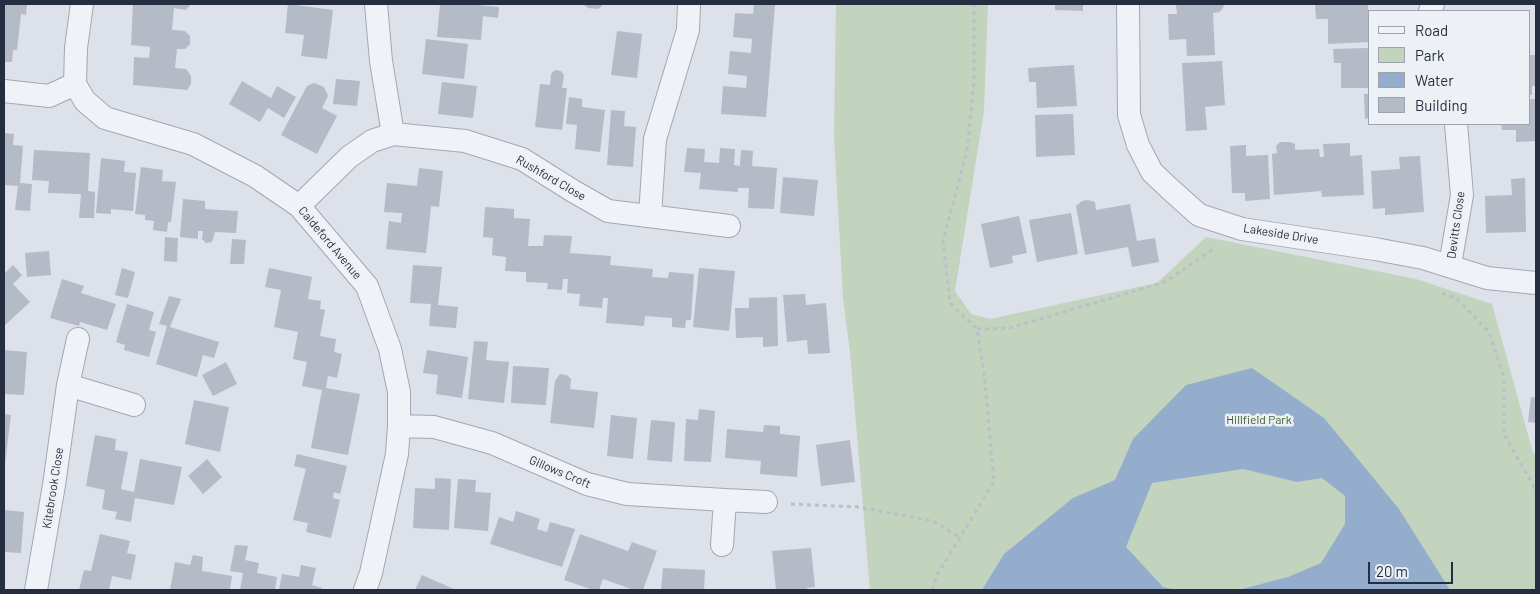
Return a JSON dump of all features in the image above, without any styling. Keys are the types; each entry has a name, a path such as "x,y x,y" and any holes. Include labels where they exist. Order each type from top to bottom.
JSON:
{"street":[{"path":"4,91 49,96 75,84 76,48 82,4"},
{"path":"376,4 382,69 393,134"},
{"path":"650,216 655,139 688,30 689,4"},
{"name":"Lakeside Drive","path":"1128,4 1129,114 1138,145 1152,172 1199,214 1242,229 1423,258 1487,278 1536,283"},
{"name":"Caldeford Avenue","path":"75,84 85,101 105,118 193,144 255,176 299,206 367,286 390,348 399,392 399,426 397,454 371,573 365,590"},
{"name":"Devitts Close","path":"1450,266 1462,195 1456,125"},
{"name":"Rushford Close","path":"299,206 349,157 372,141 393,134 465,140 522,159 608,211 729,226"},
{"name":"Kitebrook Close","path":"36,590 54,485 68,385 78,339"},
{"path":"68,385 134,405"},
{"name":"Gillows Croft","path":"399,426 434,427 492,443 587,484 627,494 766,502"},
{"path":"722,545 725,500"}],"path":[{"path":"932,590 937,575 994,482 984,372 977,330 950,303 943,241 968,150 974,81 974,4"},
{"path":"977,330 1010,328 1165,282 1242,229"},
{"path":"1423,258 1426,288 1457,299 1489,332 1504,378 1504,434 1534,487 1536,496"},
{"path":"766,502 859,507 932,521 959,537"}],"green space":[{"name":"Hillfield Park","path":"836,4 988,4 984,111 955,291 971,314 990,319 1157,283 1206,237 1416,279 1492,304 1533,453 1536,453 1536,590 870,590 850,352 843,298 834,136"}],"water":[{"path":"1252,368 1324,418 1399,509 1450,590 1238,590 1288,577 1321,563 1345,524 1345,496 1322,478 1297,482 1243,469 1152,483 1126,547 1163,587 1177,590 982,590 1004,554 1073,498 1115,480 1133,439 1186,385"}],"building":[{"path":"4,4 27,4 26,15 21,14 17,50 13,50 12,62 4,62"},
{"path":"133,4 191,4 186,10 174,8 172,30 185,31 190,36 190,44 185,49 177,49 175,68 186,69 191,76 191,84 187,90 133,85 134,57 149,58 150,47 131,45"},
{"path":"288,4 333,10 327,59 301,56 304,35 285,33"},
{"path":"440,4 499,7 498,18 483,16 481,40 437,37"},
{"path":"583,4 603,4 598,9 588,8"},
{"path":"754,4 775,4 766,117 721,114 723,86 746,88 747,76 728,74 730,51 751,53 752,39 733,37 735,13 753,14"},
{"path":"1055,4 1083,4 1083,11 1055,10"},
{"path":"1176,4 1223,4 1224,6 1220,12 1213,13 1215,55 1187,56 1186,39 1169,40 1168,14 1177,14"},
{"path":"1315,4 1368,4 1368,42 1328,44 1328,19 1316,19"},
{"path":"617,31 642,34 637,78 611,75"},
{"path":"426,39 468,44 464,79 422,74"},
{"path":"1368,48 1368,88 1341,88 1341,63 1334,63 1333,49"},
{"path":"1530,55 1536,55 1536,86 1532,86 1532,95 1530,95"},
{"path":"1222,61 1225,105 1205,107 1207,130 1186,131 1182,63"},
{"path":"1074,65 1077,106 1037,108 1036,82 1029,82 1028,68"},
{"path":"555,70 561,71 564,75 562,88 567,88 562,130 535,127 540,84 550,85 551,74"},
{"path":"336,79 360,81 357,106 333,104"},
{"path":"242,81 271,98 277,86 296,97 284,118 268,108 260,122 229,104"},
{"path":"442,82 477,86 473,118 438,114"},
{"path":"314,83 324,87 328,96 322,108 337,116 317,154 281,135 307,86"},
{"path":"1364,94 1368,94 1368,118 1365,119"},
{"path":"569,97 582,99 582,107 605,110 600,152 575,149 577,125 566,124"},
{"path":"1530,99 1536,99 1536,141 1516,142 1516,130 1502,130 1501,125 1530,125"},
{"path":"611,110 625,111 624,126 636,127 633,167 607,165"},
{"path":"1073,114 1075,155 1036,157 1035,115"},
{"path":"4,133 14,134 13,145 23,146 20,183 32,184 30,211 15,210 18,186 4,185"},
{"path":"1280,142 1295,144 1295,150 1319,149 1320,157 1324,157 1323,144 1350,143 1350,156 1362,155 1364,195 1322,197 1321,191 1274,195 1272,154 1277,153 1276,146"},
{"path":"1246,145 1246,156 1268,155 1270,199 1245,201 1245,193 1232,193 1230,146"},
{"path":"687,148 705,149 704,162 719,163 720,148 735,149 734,165 740,166 741,150 753,151 752,166 777,168 774,209 748,208 749,188 738,188 738,192 699,189 701,173 684,172"},
{"path":"34,150 90,153 88,191 95,192 94,218 79,218 81,194 48,193 49,181 32,180"},
{"path":"1420,156 1424,212 1385,215 1385,208 1373,209 1371,171 1400,169 1399,157"},
{"path":"101,158 125,161 124,172 136,173 133,211 111,209 111,214 96,213"},
{"path":"141,167 163,170 162,181 176,182 171,222 168,222 167,232 153,230 154,221 145,220 145,215 135,214"},
{"path":"419,168 443,171 439,207 431,206 426,253 386,249 389,221 401,223 402,213 384,212 387,183 417,186"},
{"path":"783,177 818,180 814,216 780,213"},
{"path":"1525,178 1526,232 1486,233 1485,196 1512,195 1511,179"},
{"path":"183,199 205,201 205,209 238,211 236,233 215,232 212,242 206,243 202,239 203,231 198,231 198,239 180,237"},
{"path":"1082,201 1095,202 1096,210 1130,204 1137,241 1155,238 1159,262 1132,267 1128,247 1085,255 1076,206"},
{"path":"485,207 514,209 514,218 530,219 528,246 543,246 544,235 572,236 570,253 611,256 610,265 653,269 652,277 668,278 669,272 694,274 691,320 686,320 685,328 672,327 672,318 645,316 644,326 606,323 608,298 603,298 602,308 579,306 580,294 567,293 568,279 563,279 562,290 547,289 548,283 526,282 526,272 505,271 506,257 492,255 493,238 483,237"},
{"path":"1071,213 1078,254 1037,262 1029,220"},
{"path":"1019,216 1027,253 1012,256 1013,263 990,268 981,224"},
{"path":"165,237 178,238 177,262 164,261"},
{"path":"232,239 246,240 244,264 230,264"},
{"path":"49,251 51,275 27,277 25,253"},
{"path":"13,265 22,275 13,284 30,302 4,326 4,274"},
{"path":"413,265 442,267 438,305 458,307 456,328 429,326 431,304 410,303"},
{"path":"122,268 135,272 128,298 115,295"},
{"path":"269,268 312,277 308,299 321,301 320,309 325,310 320,336 336,339 334,352 342,354 337,378 328,376 326,388 360,394 348,455 311,448 322,390 302,386 307,362 293,359 298,332 274,327 281,290 265,287"},
{"path":"699,268 735,271 729,331 693,327"},
{"path":"62,279 84,286 81,293 116,304 107,330 80,322 79,326 50,318"},
{"path":"805,294 806,305 826,303 830,353 808,354 807,340 787,342 783,295"},
{"path":"169,296 181,299 170,327 219,342 214,358 203,355 197,377 156,364 167,326 159,324"},
{"path":"777,297 778,346 763,347 763,337 736,338 735,308 749,308 749,298"},
{"path":"127,304 154,312 149,330 156,332 149,357 124,350 125,345 116,342"},
{"path":"474,341 488,342 486,360 509,362 504,403 468,399"},
{"path":"4,350 27,352 24,395 4,394"},
{"path":"427,350 468,357 462,398 436,394 438,375 423,373"},
{"path":"226,362 237,384 213,396 202,375"},
{"path":"513,366 549,368 546,405 511,403"},
{"path":"560,374 567,375 571,379 570,389 598,392 594,428 550,423 555,381"},
{"path":"1531,397 1536,398 1536,423 1528,422"},
{"path":"194,400 229,407 220,452 185,444"},
{"path":"699,409 715,411 711,462 684,461 686,419 698,420"},
{"path":"4,414 11,415 5,464 4,464"},
{"path":"611,415 637,418 633,459 607,456"},
{"path":"651,420 675,422 672,462 647,460"},
{"path":"764,425 780,426 780,434 800,436 797,477 760,474 761,461 725,458 727,429 763,432"},
{"path":"95,435 116,439 115,450 128,452 121,489 134,492 140,459 182,467 174,505 135,498 131,522 115,519 117,512 102,509 105,490 86,486"},
{"path":"850,440 855,482 821,486 816,445"},
{"path":"297,454 347,466 340,494 334,492 333,498 340,500 331,538 306,532 308,523 293,520 306,469 294,466"},
{"path":"207,459 222,477 203,494 188,476"},
{"path":"435,478 451,479 449,530 413,528 415,488 435,489"},
{"path":"458,479 476,480 475,492 491,493 488,531 454,528"},
{"path":"4,510 24,512 21,553 4,552"},
{"path":"516,511 540,519 537,529 547,532 550,522 575,529 562,567 490,544 499,517 513,522"},
{"path":"100,534 130,541 127,553 136,555 131,580 112,576 109,590 79,590 84,570 91,571"},
{"path":"580,534 628,551 632,542 657,551 643,590 634,590 603,579 599,590 593,590 564,580"},
{"path":"235,545 248,546 245,560 259,563 257,573 277,577 275,590 240,590 243,573 230,571"},
{"path":"811,548 815,587 807,588 807,590 776,590 772,551"},
{"path":"193,555 203,557 202,571 232,576 230,590 170,590 175,562 190,565"},
{"path":"301,565 316,568 312,585 322,588 321,590 279,590 282,574 299,577"},
{"path":"663,568 705,570 704,590 661,590"},
{"path":"422,575 456,590 415,590"}]}
